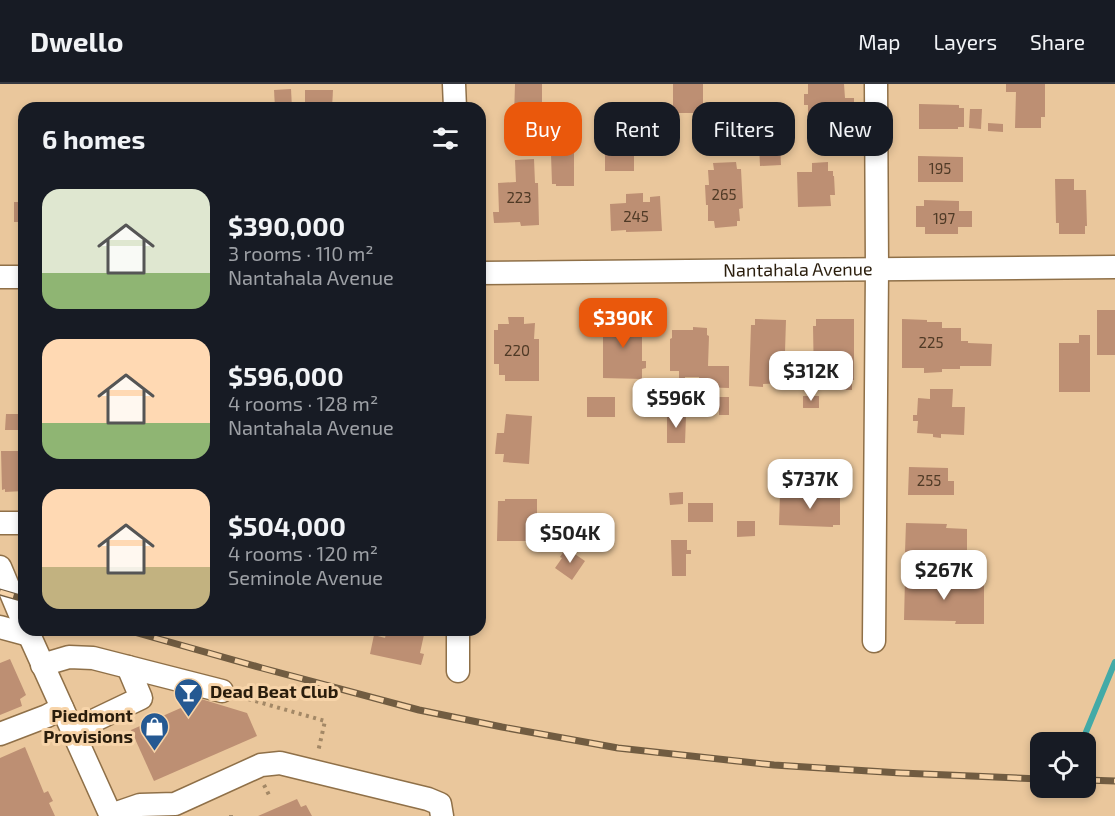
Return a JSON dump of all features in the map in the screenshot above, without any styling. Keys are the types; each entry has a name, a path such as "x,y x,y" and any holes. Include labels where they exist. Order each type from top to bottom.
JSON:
{"street":[{"path":"454,84 455,102"},
{"path":"874,641 876,84"},
{"name":"Nantahala Avenue","path":"486,273 1115,267"},
{"path":"0,277 18,277"},
{"path":"0,523 18,523"},
{"path":"0,567 18,611"},
{"path":"0,627 18,629"},
{"path":"29,636 111,815 140,805 175,804 261,765 280,763 428,799 440,804 442,816"},
{"path":"458,636 458,671"},
{"path":"42,665 69,657 93,657 222,691"},
{"path":"72,731 141,698 128,667"},
{"path":"0,734 62,708"}],"path":[{"path":"222,691 325,721 320,744"}],"building":[{"path":"515,84 542,84 542,102 514,102"},
{"path":"673,84 703,84 703,102 692,102 692,113 680,113 680,102 673,102"},
{"path":"808,84 844,84 845,98 854,98 854,102 807,102 807,105 804,105 804,94 808,94"},
{"path":"1006,84 1045,84 1045,117 1041,117 1041,128 1015,128 1016,92 1006,92"},
{"path":"291,89 292,102 275,102 274,90"},
{"path":"305,90 333,90 332,102 305,102"},
{"path":"919,104 959,105 959,108 964,108 964,127 919,129"},
{"path":"970,109 982,109 981,129 969,128"},
{"path":"988,123 1003,124 1003,132 988,131"},
{"path":"551,156 574,156 574,186 552,184"},
{"path":"605,156 634,156 634,171 605,171"},
{"path":"760,156 781,156 781,165 760,166"},
{"path":"918,156 963,157 963,182 918,182"},
{"path":"534,159 535,183 538,183 539,225 521,226 520,222 494,223 493,212 499,212 498,183 516,182 515,160"},
{"path":"736,162 737,169 741,169 743,208 739,209 740,221 737,221 737,226 715,228 714,221 708,221 708,205 706,205 705,185 709,185 708,170 714,170 713,163"},
{"path":"828,162 828,171 833,171 834,176 835,195 830,195 831,206 798,207 797,172 812,172 812,163"},
{"path":"1055,179 1074,179 1074,190 1086,190 1087,226 1085,226 1085,234 1059,234 1059,223 1056,223"},
{"path":"643,193 643,202 650,202 650,197 660,196 662,231 611,231 610,204 626,203 626,194"},
{"path":"924,200 959,201 959,211 972,211 972,227 958,227 958,234 925,234 925,227 916,227 916,206 924,206"},
{"path":"14,202 18,202 18,222 14,222"},
{"path":"1097,310 1115,310 1115,355 1097,355"},
{"path":"508,317 524,317 524,324 535,323 534,339 539,339 539,381 505,381 505,375 499,375 499,364 494,364 494,330 498,330 498,324 509,324"},
{"path":"603,319 642,319 642,361 646,361 646,368 642,369 642,379 603,378"},
{"path":"755,319 786,320 784,383 763,384 763,387 749,386 751,325 755,325"},
{"path":"816,319 854,319 852,390 816,390 813,326 816,326"},
{"path":"902,319 942,322 942,328 961,328 961,341 992,344 991,366 960,366 960,369 942,369 942,372 924,373 924,368 902,368"},
{"path":"693,327 707,328 708,366 729,366 729,388 699,387 699,377 685,377 685,380 679,380 679,371 670,371 672,330 693,330"},
{"path":"1079,335 1090,335 1090,392 1059,392 1059,343 1079,343"},
{"path":"930,389 953,389 952,407 965,407 964,435 941,434 941,438 933,437 933,434 917,433 918,421 913,421 913,415 917,415 918,398 930,399"},
{"path":"803,396 819,396 819,408 803,408"},
{"path":"587,397 615,397 615,417 587,417"},
{"path":"719,397 729,397 729,415 719,415"},
{"path":"6,414 18,414 18,430 5,430"},
{"path":"506,414 532,416 529,464 503,462 504,454 495,454 497,433 504,433"},
{"path":"667,416 686,416 685,443 667,443"},
{"path":"1,451 18,451 18,491 2,490"},
{"path":"909,467 948,468 948,481 954,481 954,495 908,495"},
{"path":"683,492 683,504 670,505 669,493"},
{"path":"780,494 840,496 840,525 833,525 833,527 779,525"},
{"path":"505,499 537,499 537,539 497,541 498,501 505,501"},
{"path":"688,503 713,503 713,522 688,522"},
{"path":"737,521 755,521 755,536 737,537"},
{"path":"906,523 947,524 946,528 967,529 967,554 983,555 982,568 937,567 938,553 905,552"},
{"path":"671,540 687,540 687,550 691,550 691,554 686,554 686,576 672,576"},
{"path":"566,548 585,561 572,580 555,568"},
{"path":"905,579 984,582 984,624 904,620"},
{"path":"374,636 385,638 386,636 424,636 420,653 424,654 421,665 370,654"},
{"path":"10,659 26,695 20,699 22,706 0,715 0,663"},
{"path":"201,699 247,713 257,736 154,781 131,730"},
{"path":"25,747 44,793 48,791 53,801 49,803 55,816 0,816 0,758"},
{"path":"297,799 301,807 306,805 312,816 258,816"}],"waterway":[{"path":"1086,732 1115,662"}],"railway":[{"path":"0,592 18,597"},
{"path":"148,636 419,710 618,748 774,765 1030,779"},
{"path":"1096,780 1115,781"}],"place":[{"name":"Dead Beat Club","path":"189,718"},
{"name":"Piedmont Provisions","path":"154,752"}]}
